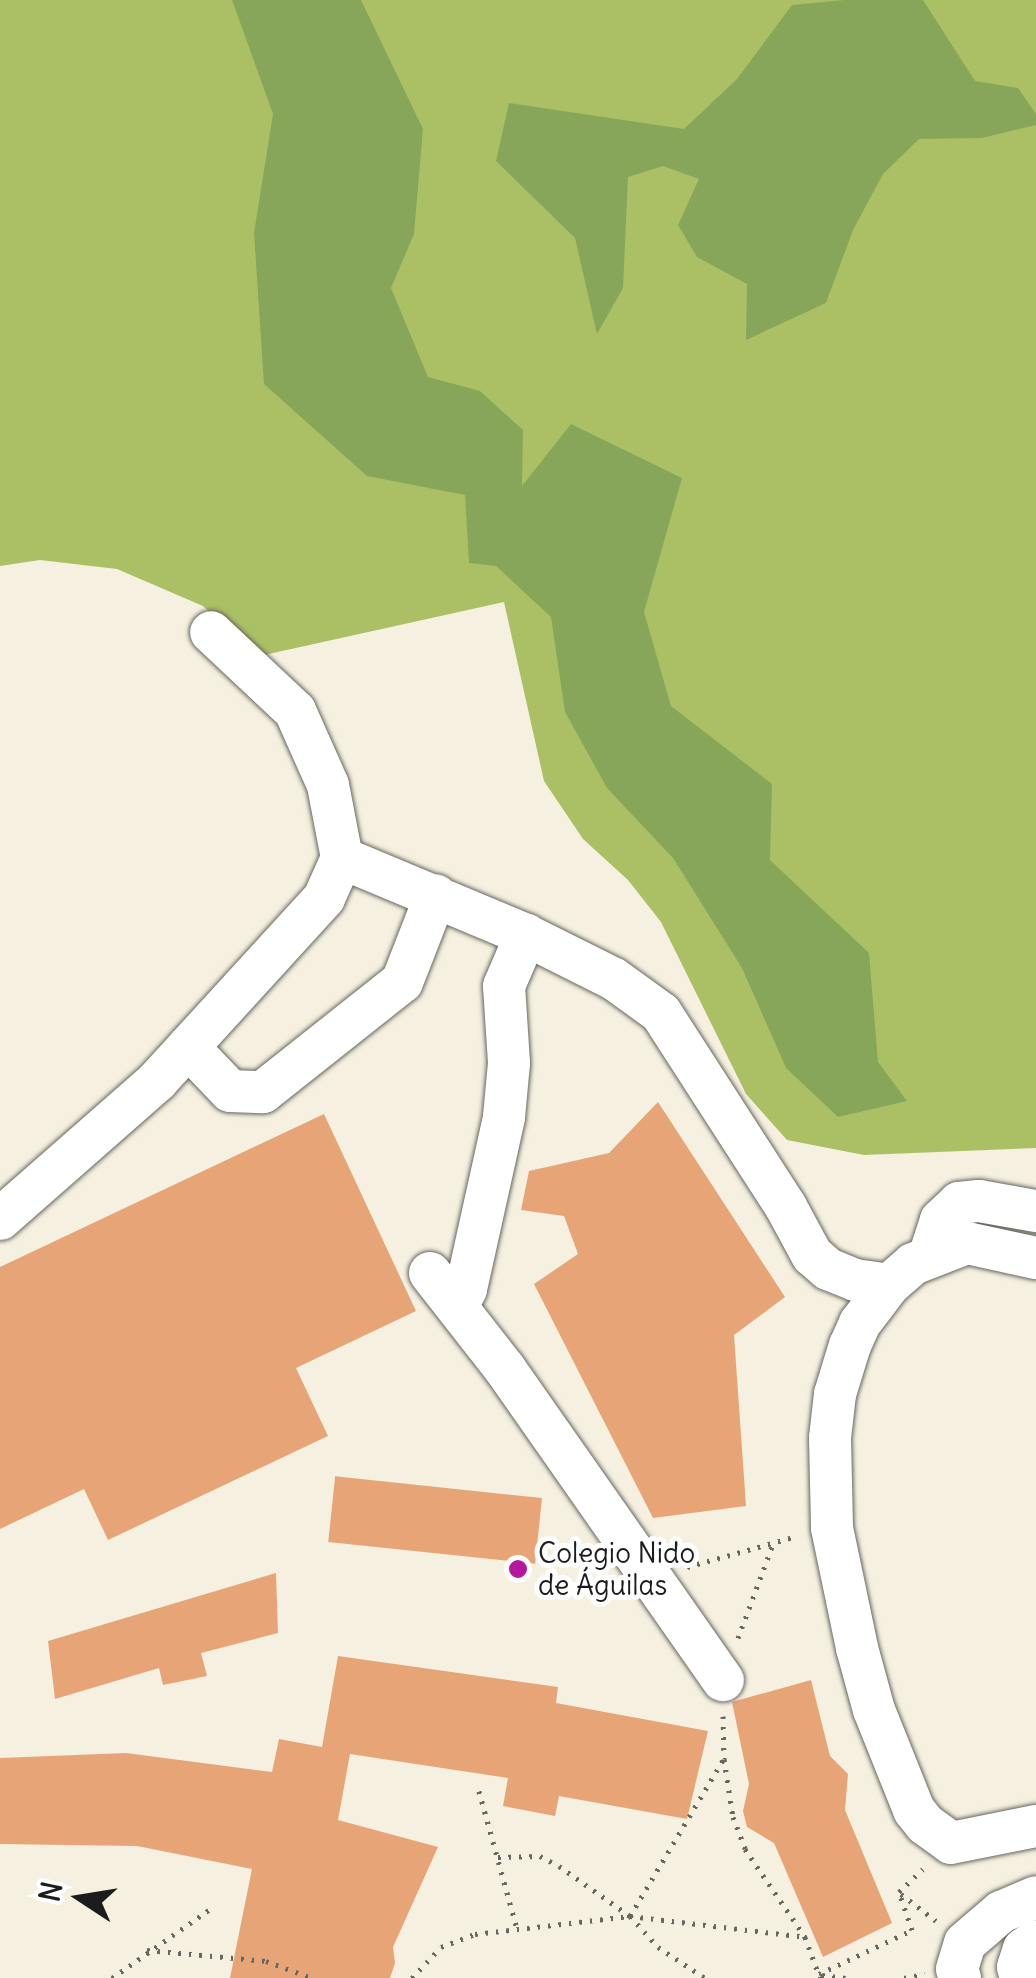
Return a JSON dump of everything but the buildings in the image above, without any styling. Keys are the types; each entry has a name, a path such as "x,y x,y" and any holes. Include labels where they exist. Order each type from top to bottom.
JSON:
{"lane":[{"path":"0,1219 157,1081 324,898 342,858 328,786 295,711 210,632"},
{"path":"342,858 436,894 526,935 614,979 661,1012 812,1254 828,1269 855,1280 889,1285"},
{"path":"188,1047 230,1091 263,1092 402,982 436,894"},
{"path":"457,1307 466,1289 504,1117 509,1063 504,986 526,935"},
{"path":"930,1257 940,1220 959,1203 1036,1211"},
{"path":"1036,1258 967,1243 912,1264 889,1285 860,1323 835,1394 828,1484 832,1528 874,1710 914,1810 951,1842 1036,1826"},
{"path":"430,1273 722,1680"},
{"path":"962,1960 1001,1912 1036,1897"},
{"path":"1020,1978 1018,1966 1024,1949 1036,1941"}],"path":[{"path":"650,1577 832,1528"},
{"path":"774,1541 722,1680 724,1758 733,1818 745,1849 805,1937 820,1976"},
{"path":"630,1916 724,1758"},
{"path":"478,1791 517,1929"},
{"path":"898,1892 951,1842"},
{"path":"498,1857 540,1856 630,1916 658,1947 705,1978"},
{"path":"898,1892 962,1960"},
{"path":"820,1976 912,1930 898,1892"},
{"path":"112,1978 214,1907"},
{"path":"412,1978 442,1946 475,1934 630,1916 805,1937"},
{"path":"147,1950 266,1961 312,1978"},
{"path":"820,1976 848,1978"}],"green space":[{"path":"0,0 1036,0 1036,1148 864,1155 787,1140 746,1094 661,922 628,880 583,839 544,781 504,602 255,657 203,606 117,569 40,560 0,566"},
{"path":"232,0 361,0 423,129 414,234 391,288 428,377 480,391 523,430 522,486 571,424 682,478 644,612 671,706 772,784 770,860 869,953 878,1062 907,1101 838,1117 786,1068 742,968 673,858 607,788 565,712 551,617 496,566 469,563 465,495 367,476 264,384 254,233 273,114"},
{"path":"844,0 923,0 975,81 1018,88 1036,114 1036,125 982,138 919,139 883,174 853,230 826,303 746,340 747,284 697,257 678,225 699,179 663,166 628,177 623,288 597,334 575,238 496,161 509,103 684,129 737,79 792,5"}],"place":[{"name":"Colegio Nido de Águilas","path":"518,1569"}]}
